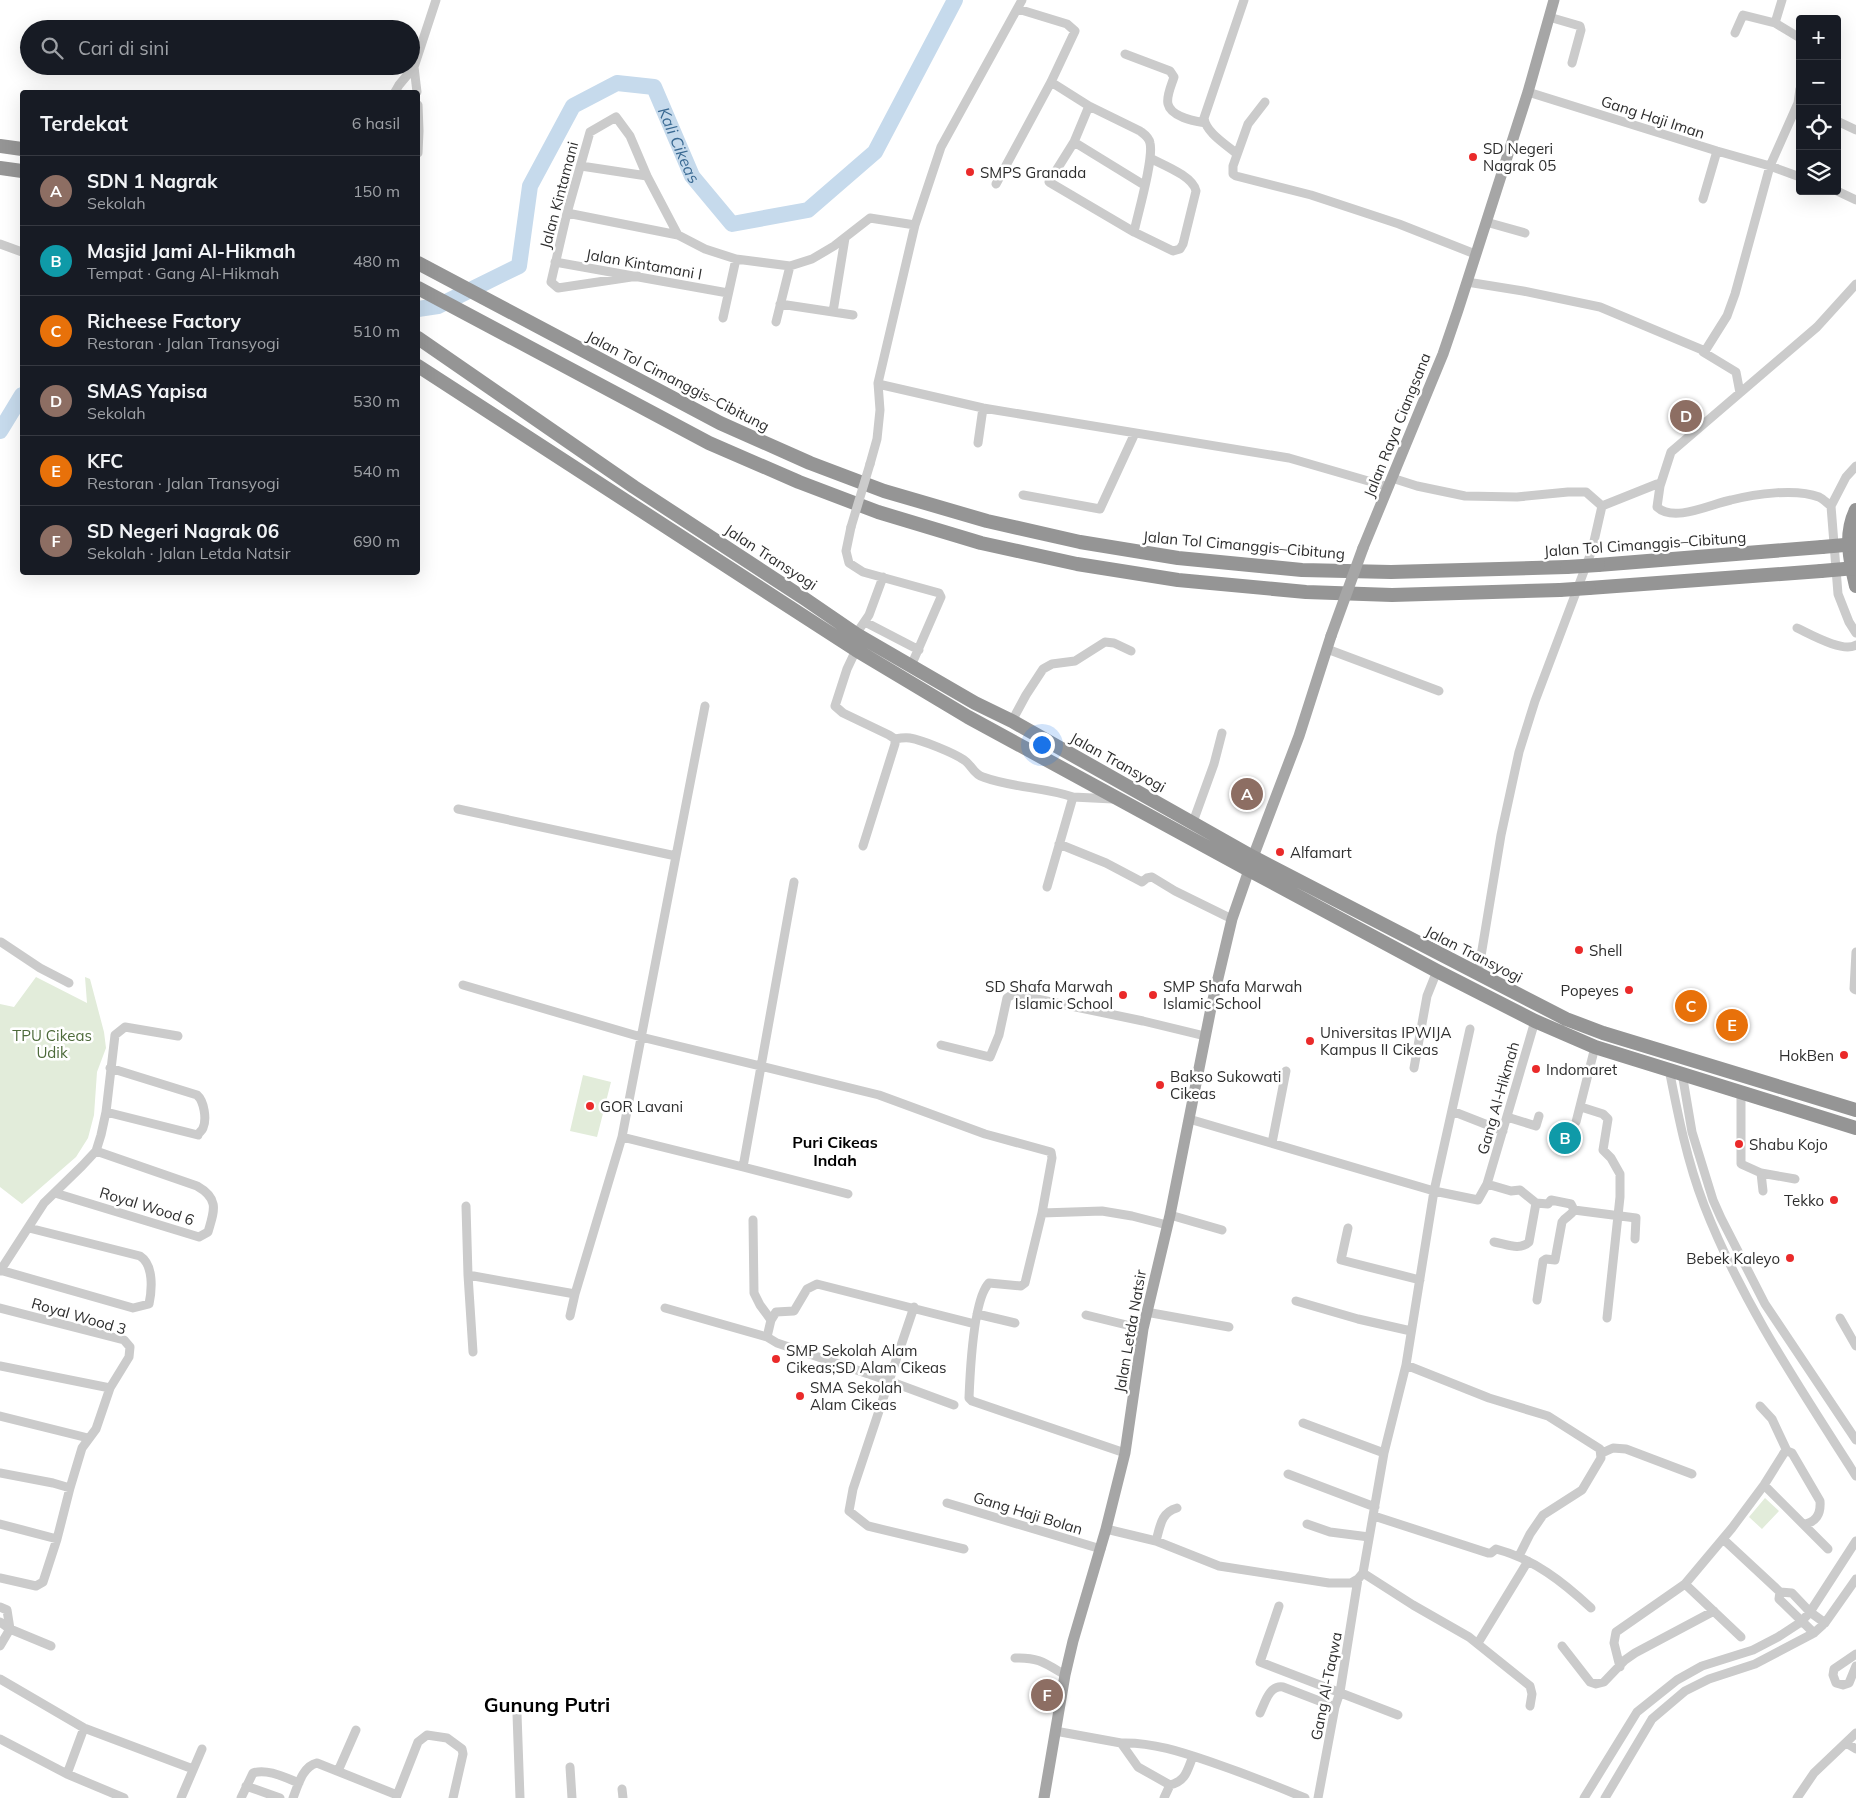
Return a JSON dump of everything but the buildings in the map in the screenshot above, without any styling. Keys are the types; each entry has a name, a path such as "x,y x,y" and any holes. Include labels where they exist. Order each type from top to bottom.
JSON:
{"highway":[{"path":"0,142 20,144"},
{"path":"0,146 20,149"},
{"path":"0,164 20,165"},
{"path":"0,168 20,171"},
{"name":"Jalan Tol Cimanggis–Cibitung","path":"420,265 720,423 819,467 884,491 988,521 1080,542 1178,558 1302,570 1392,572 1567,567 1856,544"},
{"path":"420,289 709,443 817,489 878,512 981,543 1077,564 1178,580 1306,592 1392,595 1560,590 1856,568"},
{"name":"Jalan Transyogi","path":"421,341 634,487 856,634 1193,822 1251,864 1437,970 1535,1021 1594,1047 1856,1128"},
{"name":"Jalan Transyogi","path":"420,367 856,650 968,717 1118,799 1478,974 1566,1019 1603,1033 1856,1110"},
{"path":"1856,510 1849,537 1850,562 1856,586"},
{"path":"968,717 975,702"},
{"path":"1776,1103 1782,1087"}],"main road":[{"name":"Jalan Raya Ciangsana","path":"1251,864 1298,736 1362,548 1442,354 1528,92 1554,0"},
{"name":"Jalan Letda Natsir","path":"1044,1798 1065,1675 1073,1641 1101,1549 1126,1453 1146,1312 1190,1118 1205,1036 1232,919 1251,864"}],"street":[{"path":"420,49 436,0"},
{"path":"911,666 940,597 939,594 863,572 849,563 846,550 877,439 879,420 878,384 915,225 941,147 1022,0"},
{"path":"1237,154 1208,129 1204,118 1244,0"},
{"path":"1775,23 1782,0"},
{"path":"996,184 1051,82 1075,31 1067,24 1018,9"},
{"path":"1735,33 1743,14 1775,23 1796,36"},
{"path":"1549,17 1580,26 1581,30 1572,63"},
{"path":"1125,54 1170,71 1174,76 1167,101 1168,106 1182,118 1205,123"},
{"path":"396,90 407,75"},
{"path":"415,75 417,90"},
{"path":"1051,82 1089,106 1140,131 1147,137 1150,143 1150,158 1134,232"},
{"name":"Gang Haji Iman","path":"1528,92 1796,176"},
{"path":"1265,102 1248,124 1232,171 1236,176 1311,195 1399,224 1475,254"},
{"path":"1703,352 1707,350 1727,316 1735,294 1770,166 1799,105"},
{"path":"1089,106 1074,142 1049,180 1050,184 1134,232 1174,251 1180,249 1183,244 1196,191 1193,183 1186,177 1150,158"},
{"name":"Jalan Kintamani","path":"638,276 558,288 551,282 567,213 590,132 616,117 630,136 646,176 678,235"},
{"path":"1841,123 1856,130"},
{"path":"1074,142 1144,185"},
{"path":"1703,199 1717,151"},
{"path":"581,166 646,176"},
{"path":"1841,193 1856,200"},
{"path":"567,213 678,235 705,249 736,259 790,266 812,259 845,238 870,218 915,225"},
{"path":"1486,222 1525,233"},
{"path":"834,312 845,238"},
{"path":"0,244 20,251"},
{"path":"724,318 736,259"},
{"name":"Jalan Kintamani I","path":"555,262 728,293"},
{"path":"776,322 790,266"},
{"path":"1467,282 1523,291 1600,307 1640,323 1703,352 1736,372 1740,393"},
{"path":"1831,506 1820,498 1792,492 1731,500 1684,513 1672,514 1657,507 1660,486 1671,452 1817,327 1856,284"},
{"path":"780,304 853,315"},
{"path":"878,384 983,408 1289,458 1390,483 1417,486 1465,496 1517,497 1586,492 1602,506"},
{"path":"978,444 983,408"},
{"path":"1023,494 1100,509 1135,433"},
{"path":"1856,466 1846,477 1831,506 1838,594 1849,622 1856,633"},
{"path":"1602,506 1657,484 1660,486"},
{"path":"1478,974 1501,836 1519,752 1535,701 1592,550 1602,506"},
{"path":"856,634 865,622 883,578"},
{"path":"865,622 919,650"},
{"path":"1797,628 1841,647 1852,648 1856,645"},
{"path":"1012,721 1043,669 1052,664 1075,661 1105,642 1114,642 1131,651"},
{"path":"1327,649 1439,691"},
{"path":"856,650 847,669 836,706 843,713 895,739 911,738 962,758 970,764 974,773 1011,786 1057,791 1073,797 1118,799"},
{"path":"570,1316 622,1137 705,706"},
{"path":"1193,822 1214,764 1222,733"},
{"path":"864,846 895,739"},
{"path":"1047,887 1073,797"},
{"path":"458,809 676,856"},
{"path":"1059,844 1106,863 1142,882 1146,878 1152,877 1174,891 1232,919"},
{"path":"742,1167 794,882"},
{"path":"0,942 40,968 69,983"},
{"path":"1856,952 1854,989 1856,990"},
{"path":"1414,1068 1427,996 1437,970"},
{"path":"463,985 641,1037 879,1095 985,1134 1051,1152 1052,1158 1042,1213 1024,1284 1021,1286 988,1284 977,1314 969,1395 970,1399 1126,1453"},
{"path":"941,1045 990,1057 999,1035 1006,998 1013,994 1205,1036"},
{"name":"Gang Al-Hikmah","path":"1487,1184 1535,1021"},
{"path":"29,1228 140,1256 147,1262 150,1277 152,1291 149,1304 132,1308 0,1271 44,1203 56,1193 96,1150 106,1112 115,1035 125,1027 178,1036"},
{"name":"Gang Al-Taqwa","path":"1318,1798 1335,1707 1340,1692 1384,1453 1406,1365 1434,1192 1470,1029"},
{"path":"1576,1122 1594,1047"},
{"path":"106,1112 198,1135 203,1128 204,1110 200,1097 197,1095 110,1068"},
{"path":"1272,1143 1286,1071"},
{"path":"1675,1071 1713,1200 1721,1218 1765,1304 1856,1440"},
{"path":"1675,1071 1681,1133 1711,1223 1757,1318 1791,1376 1856,1476"},
{"path":"1741,1092 1741,1164 1761,1173 1795,1178"},
{"path":"1581,1106 1603,1114 1608,1119 1603,1150 1612,1158 1620,1174 1618,1216 1607,1318"},
{"path":"1452,1111 1503,1131"},
{"path":"1507,1118 1536,1126 1539,1116"},
{"path":"1190,1118 1434,1192 1478,1200 1487,1184 1511,1191 1520,1190 1536,1203 1548,1204 1551,1200 1571,1204 1574,1210"},
{"path":"622,1137 848,1194"},
{"name":"Royal Wood 6","path":"56,1193 199,1237 208,1232 214,1210 213,1200 206,1191 197,1186 96,1150"},
{"path":"1761,1173 1763,1191"},
{"path":"1494,1242 1520,1248 1526,1246 1529,1242 1536,1203"},
{"path":"466,1206 473,1352"},
{"path":"1574,1210 1636,1218 1635,1238"},
{"path":"1537,1300 1543,1261 1546,1259 1555,1260 1562,1222 1574,1210"},
{"path":"1042,1213 1102,1211 1222,1230"},
{"path":"1711,1223 1721,1218"},
{"path":"753,1220 754,1293 771,1320"},
{"path":"1348,1228 1341,1260 1420,1280"},
{"path":"468,1275 575,1294"},
{"path":"767,1337 771,1320 776,1312 794,1311 807,1289 817,1284 914,1307 975,1324"},
{"path":"1296,1300 1358,1319 1411,1331"},
{"path":"914,1307 853,1489 849,1511 868,1526 964,1549"},
{"name":"Royal Wood 3","path":"0,1308 124,1340 129,1344 130,1350 124,1366 110,1388"},
{"path":"665,1308 767,1337 777,1343 954,1404"},
{"path":"1146,1312 1229,1327"},
{"path":"977,1314 1015,1323"},
{"path":"1086,1315 1143,1330"},
{"path":"1840,1318 1856,1346"},
{"path":"1406,1365 1489,1398 1548,1416 1600,1449 1602,1453 1582,1490 1543,1515 1530,1534 1524,1559 1478,1643"},
{"path":"0,1366 110,1388 96,1429 82,1448 57,1539 46,1575 41,1584 33,1586 0,1578"},
{"path":"1760,1406 1772,1418 1787,1451 1792,1453 1820,1501 1821,1509 1817,1519 1803,1524"},
{"path":"0,1416 88,1438"},
{"path":"1303,1423 1384,1453"},
{"path":"1602,1453 1613,1448 1626,1449 1692,1474"},
{"path":"1620,1667 1614,1641 1616,1632 1685,1584 1723,1539 1787,1451"},
{"path":"0,1473 70,1488"},
{"path":"1288,1474 1374,1512 1488,1553 1496,1549 1524,1559 1544,1569 1591,1608"},
{"path":"1764,1485 1828,1549"},
{"name":"Gang Haji Bolan","path":"947,1503 1101,1549"},
{"path":"1156,1541 1166,1514 1170,1510 1178,1508"},
{"path":"0,1524 57,1539"},
{"path":"1307,1524 1330,1532 1369,1537"},
{"path":"1106,1529 1156,1541 1219,1566 1329,1583 1351,1583 1361,1576 1478,1643 1530,1686 1532,1694 1530,1706"},
{"path":"1723,1539 1780,1592 1780,1599 1814,1633"},
{"path":"1584,1798 1637,1712 1676,1680 1702,1666 1753,1650 1778,1638 1801,1622 1810,1612 1856,1541"},
{"path":"1605,1798 1652,1719 1685,1691 1709,1679 1755,1664 1814,1633 1825,1623 1856,1579"},
{"path":"1685,1584 1741,1637"},
{"path":"1780,1592 1792,1593 1810,1612 1825,1623"},
{"path":"1279,1606 1260,1662 1398,1715"},
{"path":"0,1607 7,1610 10,1629 0,1646"},
{"path":"1562,1646 1591,1683 1599,1684 1604,1682 1625,1660 1635,1653 1714,1611"},
{"path":"0,1622 10,1629 51,1646"},
{"path":"1856,1654 1834,1669 1833,1675 1836,1684 1844,1685 1849,1683 1856,1666"},
{"path":"1015,1658 1031,1657 1044,1662 1065,1675"},
{"path":"0,1678 84,1728 193,1769"},
{"path":"1260,1713 1271,1690 1278,1686 1335,1707"},
{"path":"517,1714 520,1798"},
{"path":"67,1774 84,1728"},
{"path":"338,1771 356,1730"},
{"path":"1055,1731 1121,1743 1154,1745 1253,1776 1305,1798"},
{"path":"1797,1798 1814,1773 1856,1733"},
{"path":"293,1798 308,1767 319,1763 397,1797 418,1742 427,1735 447,1738 462,1749 463,1754 453,1798"},
{"path":"0,1739 67,1774 124,1798"},
{"path":"1121,1743 1138,1767 1170,1785 1179,1783 1185,1776 1193,1756"},
{"path":"1618,1743 1632,1751"},
{"path":"1846,1743 1856,1749"},
{"path":"181,1798 202,1749"},
{"path":"570,1767 572,1798"},
{"path":"241,1798 253,1773 261,1771 299,1783"},
{"path":"1164,1798 1170,1785"},
{"path":"246,1786 280,1798"}],"green space":[{"name":"TPU Cikeas Udik","path":"36,977 87,1003 85,977 90,979 104,1032 106,1048 97,1072 94,1115 88,1138 76,1157 22,1204 0,1187 0,1004 14,1007"},
{"name":"GOR Lavani","path":"583,1075 611,1082 597,1137 570,1131"},
{"path":"1765,1498 1779,1511 1762,1529 1749,1517"}],"waterway":[{"name":"Kali Cikeas","path":"420,309 438,306 519,266 530,186 573,106 617,83 654,87 692,176 732,224 808,210 875,152 955,0"},
{"name":"Kali Cikeas","path":"0,431 20,398"}],"place":[{"name":"SD Negeri Nagrak 05","path":"1473,157"},
{"name":"SMPS Granada","path":"970,172"},
{"name":"SMAS Yapisa","path":"1686,416"},
{"name":"SDN 1 Nagrak","path":"1247,794"},
{"name":"Alfamart","path":"1280,852"},
{"name":"Shell","path":"1579,950"},
{"name":"Popeyes","path":"1629,990"},
{"name":"SD Shafa Marwah Islamic School","path":"1123,995"},
{"name":"SMP Shafa Marwah Islamic School","path":"1153,995"},
{"name":"Richeese Factory","path":"1691,1006"},
{"name":"KFC","path":"1732,1025"},
{"name":"Universitas IPWIJA Kampus II Cikeas","path":"1310,1041"},
{"name":"HokBen","path":"1844,1055"},
{"name":"Indomaret","path":"1536,1069"},
{"name":"Bakso Sukowati Cikeas","path":"1160,1085"},
{"name":"GOR Lavani","path":"590,1106"},
{"name":"Masjid Jami Al-Hikmah","path":"1565,1138"},
{"name":"Shabu Kojo","path":"1739,1144"},
{"name":"Tekko","path":"1834,1200"},
{"name":"Bebek Kaleyo","path":"1790,1258"},
{"name":"SMP Sekolah Alam Cikeas;SD Alam Cikeas","path":"776,1359"},
{"name":"SMA Sekolah Alam Cikeas","path":"800,1396"},
{"name":"SD Negeri Nagrak 06","path":"1047,1695"}],"district":[{"name":"Puri Cikeas Indah","path":"835,1151"},
{"name":"Gunung Putri","path":"547,1704"}]}
